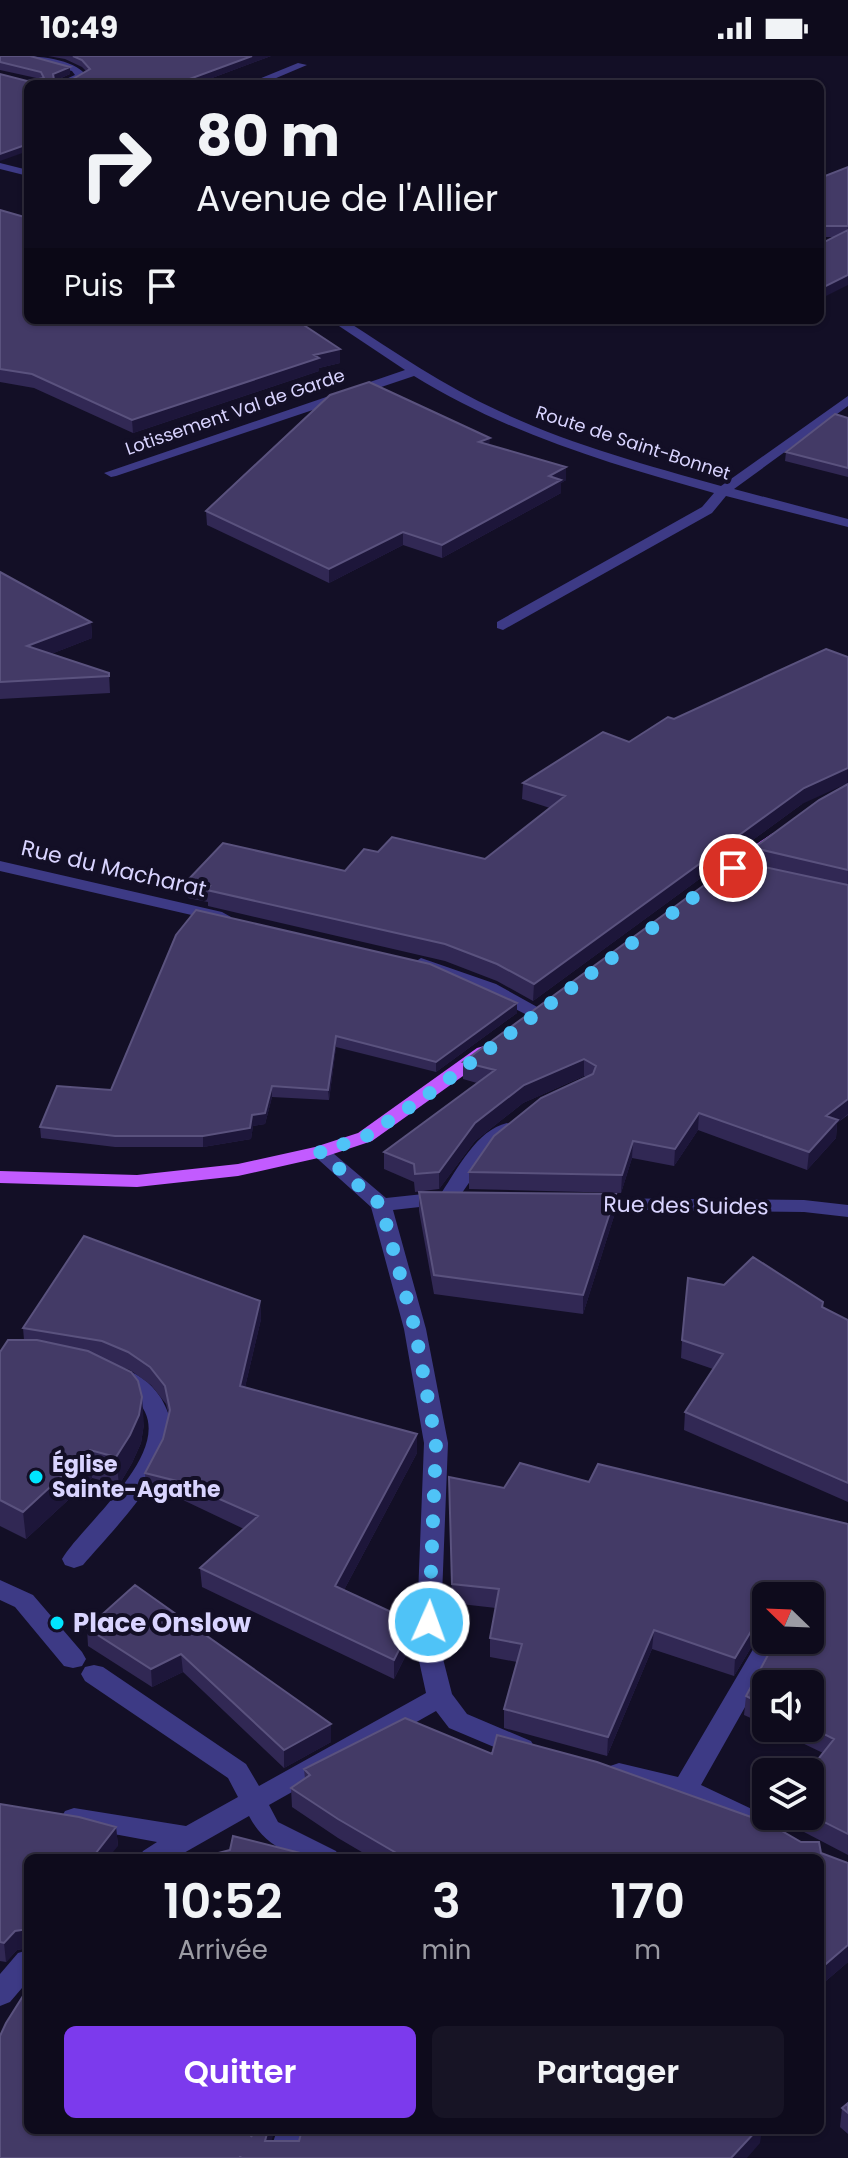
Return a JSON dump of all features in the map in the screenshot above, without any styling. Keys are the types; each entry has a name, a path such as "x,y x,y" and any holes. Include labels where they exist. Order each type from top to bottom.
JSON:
{"main road":[{"path":"707,886 788,827"},
{"path":"0,1177 137,1181 238,1170 320,1152 365,1137 499,1041"}],"street":[{"path":"21,56 76,69 82,76 71,80"},
{"path":"263,80 302,65"},
{"path":"0,166 24,171"},
{"name":"Route de Saint-Bonnet","path":"342,324 416,371 518,425 620,461 848,523"},
{"name":"Lotissement Val de Garde","path":"111,473 416,371"},
{"path":"503,625 707,510 723,491 848,400"},
{"name":"Rue du Macharat","path":"0,866 85,888 240,921"},
{"path":"733,868 762,875"},
{"path":"409,961 489,988 538,1013"},
{"path":"448,1198 484,1147 520,1118"},
{"path":"320,1152 381,1205 415,1329 436,1443 428,1647 440,1697 458,1721 503,1742 548,1756"},
{"path":"381,1205 448,1198 479,1199"},
{"name":"Rue des Suides","path":"572,1203 804,1206 848,1211"},
{"path":"74,1559 138,1484 160,1434 160,1418 138,1384 121,1375 96,1369"},
{"path":"0,1589 24,1601 84,1666 237,1771 269,1829 319,1854"},
{"path":"685,1789 763,1654"},
{"path":"160,1854 192,1838 254,1798 440,1697"},
{"path":"593,1767 685,1789 780,1835"},
{"path":"44,1813 192,1838"},
{"path":"0,1994 24,1966"},
{"path":"283,2158 291,2134"}],"building":[{"path":"0,56 30,56 70,67 53,74 54,80 33,80 44,78 41,72 0,62"},
{"path":"73,56 252,56 187,80 71,80 90,69"},
{"path":"0,74 24,80 24,145 0,154"},
{"path":"848,167 848,226 824,226 824,176"},
{"path":"0,210 24,217 24,324 302,324 340,349 314,355 319,358 132,420 32,374 0,369"},
{"path":"848,230 848,275 824,287 824,242"},
{"path":"369,382 490,438 479,442 566,467 549,476 561,480 442,545 403,532 329,569 206,511 330,395"},
{"path":"835,414 848,418 848,468 786,452"},
{"path":"0,572 91,622 27,646 109,673 109,676 0,682"},
{"path":"826,649 848,657 848,768 804,788 534,984 497,964 445,944 207,890 210,886 187,881 223,843 345,871 364,849 378,852 392,837 485,859 565,796 523,783 603,732 629,742 668,717 674,719"},
{"path":"848,784 848,870 754,848 819,800"},
{"path":"737,861 848,885 848,1099 826,1116 838,1120 809,1152 699,1113 675,1149 633,1141 622,1175 469,1172 494,1136 541,1098 593,1074 596,1066 584,1059 524,1085 475,1123 439,1172 415,1174 414,1164 384,1152 495,1070 463,1062"},
{"path":"196,910 430,964 517,1003 436,1062 336,1036 328,1090 272,1086 265,1113 252,1115 250,1128 203,1136 115,1136 40,1127 57,1086 111,1090 176,935"},
{"path":"419,1192 616,1194 583,1295 434,1275"},
{"path":"84,1236 260,1301 240,1386 417,1434 335,1586 413,1622 394,1660 200,1568 258,1516 181,1482 145,1473 163,1439 170,1410 165,1386 150,1367 128,1352 102,1341 23,1328"},
{"path":"753,1257 823,1302 822,1307 848,1320 848,1483 685,1412 723,1354 682,1340 688,1278 724,1285"},
{"path":"8,1340 37,1340 88,1351 131,1372 138,1381 142,1397 139,1415 116,1457 90,1450 23,1512 0,1500 0,1352"},
{"path":"520,1463 589,1482 598,1464 848,1524 848,1834 824,1822 824,1758 819,1758 834,1739 824,1734 824,1670 760,1670 768,1654 824,1654 824,1582 752,1582 752,1630 735,1658 654,1630 608,1737 504,1709 522,1644 490,1638 499,1589 452,1584 449,1477 504,1488"},
{"path":"135,1585 331,1724 284,1750 181,1654 151,1669 87,1628"},
{"path":"752,1685 752,1699 746,1696"},
{"path":"405,1718 492,1754 497,1735 597,1762 752,1817 752,1830 780,1830 801,1842 819,1842 824,1854 398,1854 291,1788 310,1775 304,1769"},
{"path":"0,1804 79,1817 116,1827 95,1854 24,1854 24,1930 15,1931 4,1943 0,1942"},
{"path":"233,1836 304,1854 214,1854 230,1850"},
{"path":"824,1854 848,1863 848,1945 824,1966"},
{"path":"24,1994 24,2134 252,2134 251,2137 253,2134 267,2134 265,2141 299,2141 301,2134 753,2134 731,2158 0,2158 0,2036"}],"place":[{"name":"Église Sainte-Agathe","path":"36,1477"},
{"name":"Place Onslow","path":"57,1623"}],"route":[{"path":"429,1622 436,1443 415,1329 381,1205 320,1152 365,1137 423,1098 733,868"}]}
